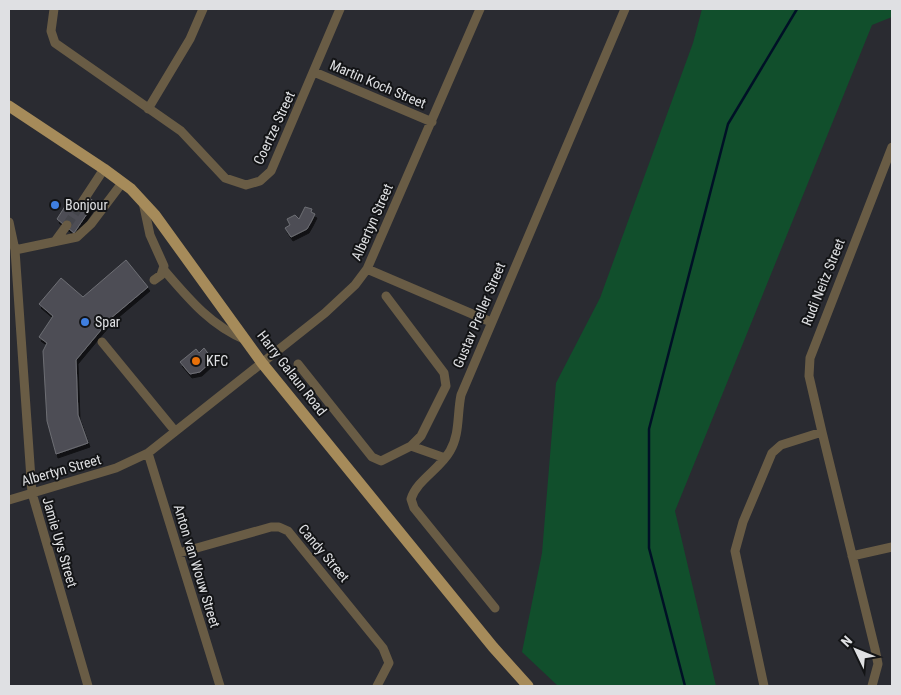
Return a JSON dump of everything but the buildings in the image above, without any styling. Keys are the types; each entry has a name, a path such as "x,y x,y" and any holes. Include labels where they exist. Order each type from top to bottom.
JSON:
{"main road":[{"name":"Harry Galaun Road","path":"9,106 104,169 144,202 208,285 262,363 493,647 528,686"}],"street":[{"name":"Coertze Street","path":"54,9 51,32 55,43 181,131 225,178 241,184 260,181 271,171 340,9"},
{"path":"148,109 190,39 203,9"},
{"name":"Albertyn Street","path":"9,500 116,468 148,453 340,301 367,269 480,9"},
{"name":"Gustav Preller Street","path":"495,608 411,504 411,499 415,489 445,458 456,436 461,395 625,9"},
{"name":"Martin Koch Street","path":"314,72 432,122"},
{"name":"Rudi Neitz Street","path":"872,686 878,664 809,376 810,358 892,147"},
{"path":"79,207 104,169"},
{"path":"15,250 56,240 71,240 83,232 122,183"},
{"path":"144,202 150,235 163,260 164,270 190,301 215,323 231,334 246,340"},
{"name":"Jamie Uys Street","path":"9,222 15,250 32,493 88,686"},
{"path":"56,240 67,225"},
{"path":"367,269 491,322"},
{"path":"154,280 164,270"},
{"path":"298,364 372,458 381,461 411,446 425,430 446,386 446,380 444,373 386,296"},
{"path":"102,342 175,431"},
{"path":"764,686 736,561 737,538 772,453 781,445 822,432"},
{"path":"411,446 445,458"},
{"name":"Anton van Wouw Street","path":"148,453 220,686"},
{"name":"Candy Street","path":"179,553 271,527 279,526 288,531 383,648 389,663 377,686"},
{"path":"852,556 892,547"}],"green space":[{"path":"702,9 892,9 892,17 872,25 675,511 716,686 558,686 522,652 542,553 556,383 600,298 693,43"}],"waterway":[{"path":"685,686 649,548 649,429 728,124 797,9"}],"tunnel":[{"path":"67,225 79,207"}],"place":[{"name":"Bonjour","path":"55,205"},
{"name":"Spar","path":"85,322"},
{"name":"KFC","path":"196,361"}]}
